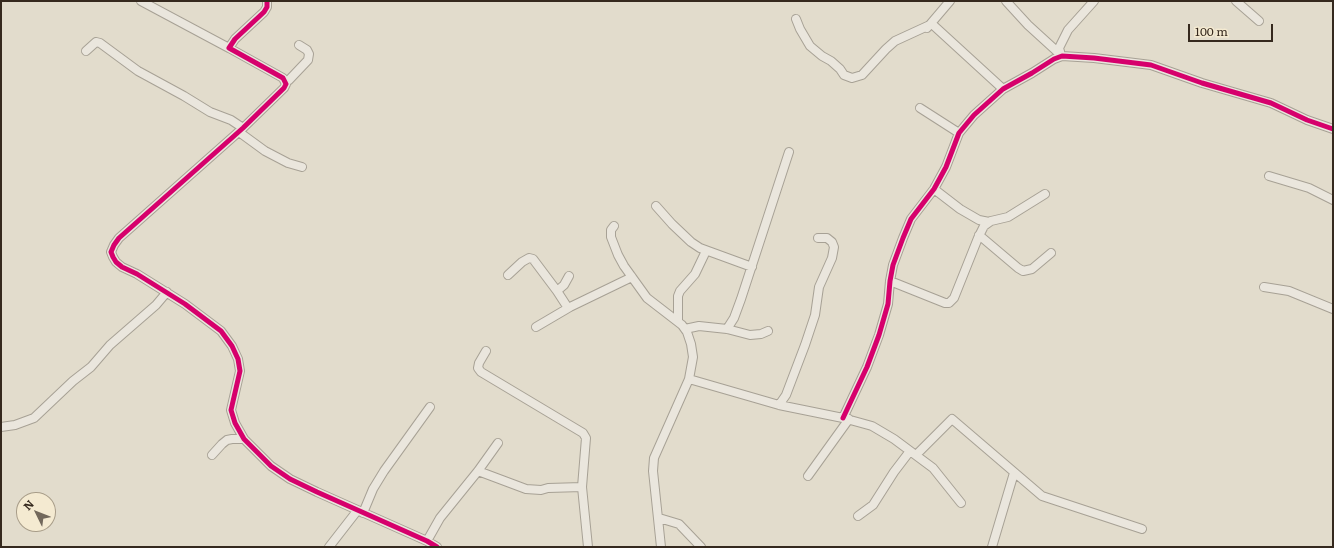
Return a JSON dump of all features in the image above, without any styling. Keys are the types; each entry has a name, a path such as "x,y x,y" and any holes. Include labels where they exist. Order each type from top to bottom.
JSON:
{"street":[{"path":"141,1 280,76 286,84 284,88 241,130 119,238 114,245 112,252 116,262 168,292 221,331 232,346 238,359 240,371 231,410 235,423 244,439 257,453 280,473 360,512 427,541 436,547"},
{"path":"229,48 235,39 264,12 267,7 267,1"},
{"path":"927,28 950,1"},
{"path":"1006,1 1028,25 1062,56"},
{"path":"1062,56 1059,48 1068,30 1094,1"},
{"path":"1236,1 1259,20"},
{"path":"796,19 806,41 814,51 832,61 844,75 852,78 862,75 895,41 927,28 932,24 1004,89"},
{"path":"86,51 96,42 100,43 138,71 210,112 231,120 265,151 288,163 302,167"},
{"path":"285,81 289,80 308,60 309,54 307,50 299,45"},
{"path":"808,476 846,419 867,367 880,334 888,304 893,265 911,219 934,189 946,167 959,133 974,116 1004,89 1054,58 1062,56 1102,59 1151,65 1271,103 1307,120 1333,128"},
{"path":"920,108 959,133"},
{"path":"727,330 739,306 789,152"},
{"path":"1269,176 1309,188 1333,200"},
{"path":"934,189 957,207 984,223 1008,217 1045,194"},
{"path":"656,206 691,242 706,251 752,267"},
{"path":"890,280 945,303 949,303 954,298 984,223"},
{"path":"614,226 611,237 618,255 647,298 685,329 691,344 693,357 689,379 654,458 653,471 661,547"},
{"path":"979,235 1023,271 1032,269 1051,253"},
{"path":"779,405 786,395 805,344 815,315 820,287 832,258 834,247 832,242 827,238 818,238"},
{"path":"678,322 678,296 680,291 695,274 706,251"},
{"path":"508,275 522,262 529,258 533,259 568,308"},
{"path":"557,291 564,285 569,276"},
{"path":"536,327 568,308 632,277"},
{"path":"1264,287 1289,291 1333,308"},
{"path":"1,427 15,425 34,418 83,372 91,367 110,345 156,305 168,292"},
{"path":"685,329 699,326 750,335 768,332"},
{"path":"486,351 479,363 478,368 481,372 583,433 586,438 582,487 588,547"},
{"path":"689,379 779,405 872,426 894,439 936,470 961,502"},
{"path":"329,547 360,512 384,471 430,407"},
{"path":"858,516 873,505 894,472 913,453 952,419 1042,496 1142,529"},
{"path":"212,455 227,440 232,438 244,439"},
{"path":"427,541 440,518 478,471 498,443"},
{"path":"478,471 526,489 541,490 548,488 582,487"},
{"path":"992,547 1014,473"},
{"path":"659,518 679,524 701,547"}],"cycle path":[{"path":"267,1 267,7 264,12 235,39 229,48 283,78 286,84 284,88 243,128 119,238 111,252 116,262 122,267 137,274 185,304 221,331 232,346 238,359 240,371 231,410 235,423 244,439 271,466 290,479 427,541 437,547"},
{"path":"843,418 867,367 879,335 888,304 893,265 911,219 934,189 946,167 959,133 974,115 1003,89 1054,59 1062,56 1094,58 1151,65 1202,83 1271,103 1307,120 1333,129"}]}
